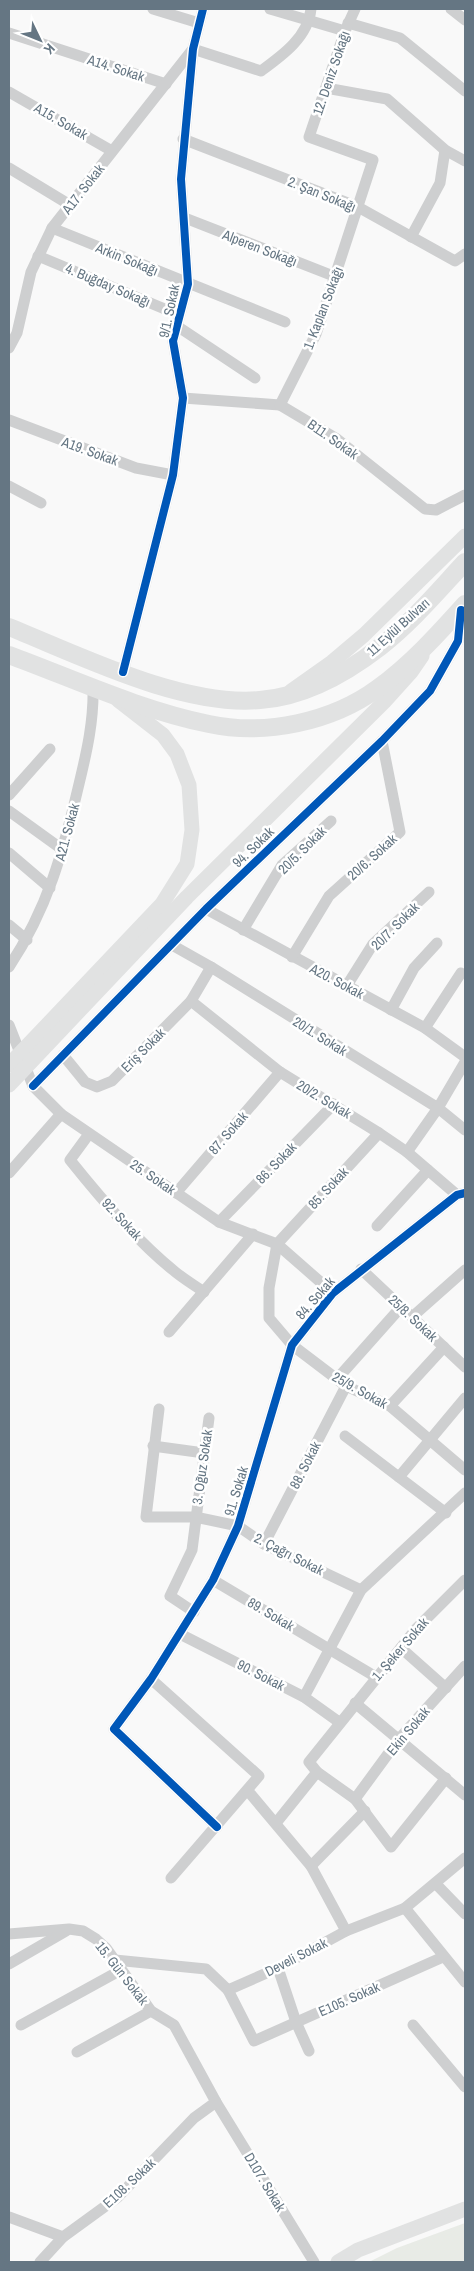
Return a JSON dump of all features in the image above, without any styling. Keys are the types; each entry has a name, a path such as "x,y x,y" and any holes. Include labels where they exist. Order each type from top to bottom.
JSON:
{"main road":[{"path":"284,696 332,662 364,635 465,536"},
{"name":"11 Eylül Bulvarı","path":"9,627 176,691 208,698 260,700 284,696 325,681 348,670 381,647 465,562"},
{"path":"9,655 165,712 210,724 258,728 297,723 328,715 377,690 405,667 463,607"},
{"path":"9,1085 187,897 384,702 411,672 435,637"},
{"path":"14,1059 162,904 187,864 192,830 189,785 177,754 163,734 100,689"},
{"path":"338,2262 358,2250 465,2209"}],"street":[{"path":"154,9 199,23"},
{"name":"9/1. Sokak","path":"123,672 173,474 183,398 173,342 188,284 181,179 193,48 203,9"},
{"path":"270,9 310,22 347,27 400,38 465,91"},
{"path":"193,48 261,70 288,52 310,22 311,9"},
{"name":"12. Deniz Sokağı","path":"355,9 309,137 373,160"},
{"path":"451,9 465,20"},
{"name":"A14. Sokak","path":"9,33 166,84"},
{"name":"A17. Sokak","path":"9,348 17,333 31,272 52,228 193,48"},
{"path":"326,88 388,99 445,150 465,161"},
{"name":"A15. Sokak","path":"9,92 112,151"},
{"name":"2. Şan Sokağı","path":"184,139 358,207 455,261 465,254"},
{"path":"411,237 440,183 445,150"},
{"name":"1. Kaplan Sokağı","path":"280,405 316,334 373,160"},
{"path":"9,168 70,206"},
{"name":"Alperen Sokağı","path":"185,218 336,277"},
{"name":"Arkin Sokağı","path":"52,228 285,322"},
{"name":"4. Buğday Sokağı","path":"38,256 178,320 255,378"},
{"name":"B11. Sokak","path":"183,398 280,405 337,439 425,508 436,510 465,495"},
{"name":"A19. Sokak","path":"9,420 136,468 173,474"},
{"path":"9,486 41,503"},
{"name":"94. Sokak","path":"33,1086 206,909 382,741 430,691 461,645 463,607"},
{"name":"A21. Sokak","path":"9,967 27,940 50,888 63,850 100,689"},
{"name":"20/6. Sokak","path":"292,957 328,896 400,832 382,741"},
{"path":"9,795 50,749"},
{"path":"9,811 63,850"},
{"name":"20/5. Sokak","path":"243,930 282,866 331,821"},
{"path":"9,853 50,888"},
{"name":"20/7. Sokak","path":"346,986 373,944 429,892"},
{"name":"A20. Sokak","path":"206,909 425,1028 465,1057"},
{"path":"9,925 27,940"},
{"path":"392,1010 414,968 437,944"},
{"name":"20/1. Sokak","path":"172,945 211,967 438,1108 465,1130"},
{"name":"Eriş Sokak","path":"63,1055 85,1082 97,1087 112,1080 191,1001 211,967"},
{"path":"425,1028 460,973"},
{"name":"20/2. Sokak","path":"191,1001 280,1072 379,1133 461,1194"},
{"name":"25. Sokak","path":"9,1025 14,1059 25,1068 33,1086 61,1114 219,1222 277,1244 333,1293"},
{"path":"407,1152 438,1108 465,1062"},
{"name":"87. Sokak","path":"176,1193 280,1072"},
{"name":"86. Sokak","path":"219,1222 334,1104"},
{"path":"9,1173 61,1114"},
{"name":"85. Sokak","path":"277,1244 379,1133"},
{"name":"92. Sokak","path":"89,1134 70,1160 91,1186 144,1243 172,1270 204,1292"},
{"path":"376,1226 428,1170"},
{"path":"360,1269 461,1194"},
{"path":"170,1332 253,1234"},
{"name":"25/9. Sokak","path":"277,1244 269,1288 269,1318 292,1345 342,1383 390,1406 464,1466"},
{"name":"84. Sokak","path":"292,1345 333,1293 360,1269"},
{"name":"25/8. Sokak","path":"360,1269 465,1367"},
{"path":"412,1317 465,1270"},
{"path":"342,1383 401,1307"},
{"name":"91. Sokak","path":"217,1828 114,1729 151,1680 213,1580 238,1526 292,1345"},
{"path":"390,1406 444,1347"},
{"name":"88. Sokak","path":"264,1544 342,1383"},
{"path":"399,1478 465,1398"},
{"name":"2. Çağrı Sokak","path":"159,1409 146,1517 195,1517 238,1526 264,1544 361,1590"},
{"name":"3. Oğuz Sokak","path":"194,1612 170,1596 192,1550 209,1418"},
{"path":"345,1436 446,1512"},
{"path":"154,1446 204,1453"},
{"path":"304,1697 361,1590 446,1512 465,1492"},
{"name":"89. Sokak","path":"213,1580 376,1677"},
{"name":"1. Şeker Sokak","path":"317,1772 309,1762 339,1722 416,1629 465,1580"},
{"name":"90. Sokak","path":"180,1634 304,1697 339,1722"},
{"path":"401,1648 446,1688"},
{"name":"Ekin Sokak","path":"355,1799 399,1739 465,1666"},
{"path":"151,1680 259,1776 217,1828 172,1878"},
{"path":"355,1703 465,1795"},
{"path":"276,1823 317,1772 355,1799 391,1847 446,1778"},
{"path":"248,1791 311,1866 346,1931"},
{"path":"311,1866 365,1811"},
{"name":"Develi Sokak","path":"228,1990 278,1968 346,1931 404,1908 436,1884 465,1858"},
{"path":"436,1884 465,1914"},
{"path":"404,1908 465,1982"},
{"path":"9,1964 69,1929"},
{"name":"15. Gün Sokak","path":"9,1934 69,1929 83,1931 96,1939 118,1965 151,2011 174,2025 216,2102"},
{"name":"E105. Sokak","path":"228,1990 254,2041 443,1957"},
{"path":"21,2025 118,1965 206,1969 228,1990"},
{"path":"278,1968 296,2022 309,2051"},
{"path":"77,2052 151,2011"},
{"path":"413,2026 465,2087"},
{"name":"E108. Sokak","path":"40,2262 63,2237 118,2197 194,2118 216,2102"},
{"name":"D107. Sokak","path":"216,2102 314,2262"},
{"path":"9,2217 63,2237"}],"shaded area":[{"path":"465,2223 465,2262 369,2262 397,2248"}],"cycle path":[{"path":"123,672 173,475 183,398 173,341 188,284 181,179 193,49 203,9"},
{"path":"33,1086 206,909 382,741 430,691 458,641 461,610"},
{"path":"217,1827 114,1729 151,1679 213,1580 238,1526 292,1345 333,1293 457,1195 465,1193"}]}
